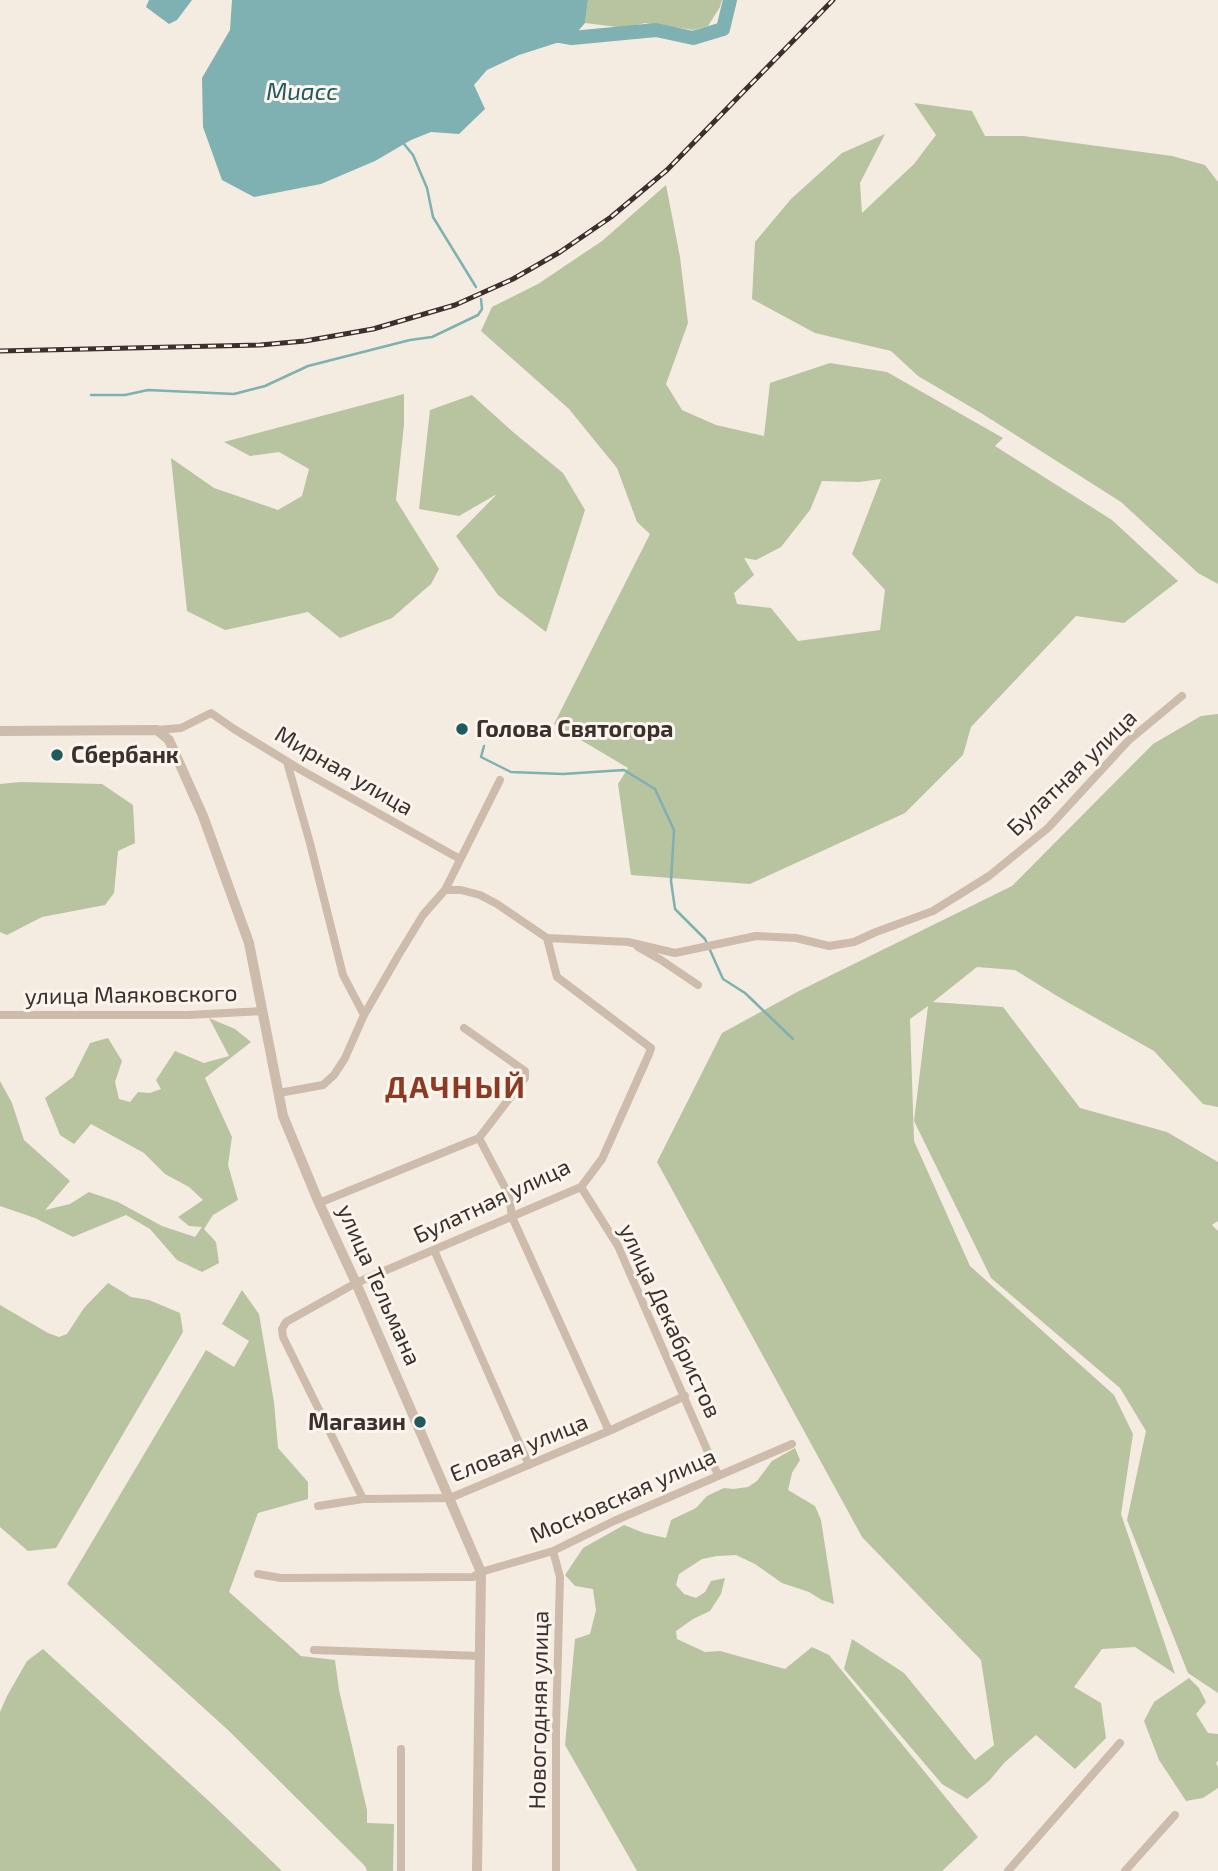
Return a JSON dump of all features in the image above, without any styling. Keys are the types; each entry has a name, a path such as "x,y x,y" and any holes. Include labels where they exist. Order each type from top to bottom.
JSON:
{"street":[{"name":"Булатная улица","path":"363,1499 289,1349 282,1329 286,1322 356,1283 581,1187 602,1159 649,1055 650,1048 557,977 547,938 606,939 675,953 756,936 796,938 829,946 854,942 933,911 989,876 1048,828 1128,741 1182,696"},
{"name":"Мирная улица","path":"157,730 181,728 211,713 287,762 460,859"},
{"path":"0,731 157,730"},
{"name":"улица Тельмана","path":"157,730 170,740 203,816 249,943 283,1116 481,1572 477,1871"},
{"path":"287,762 343,975 364,1015"},
{"path":"279,1093 323,1085 345,1058 364,1015 423,915 445,890 500,780"},
{"path":"445,890 461,890 480,895 498,904 547,938"},
{"path":"628,942 698,985"},
{"name":"улица Маяковского","path":"0,1015 188,1015 263,1011"},
{"path":"319,1203 479,1138 525,1078 525,1071 464,1028"},
{"path":"479,1138 509,1195 512,1217 609,1431"},
{"name":"улица Декабристов","path":"581,1187 618,1245 718,1475"},
{"path":"434,1250 529,1465"},
{"name":"Еловая улица","path":"318,1506 363,1499 450,1498 685,1396"},
{"name":"Московская улица","path":"258,1574 281,1578 473,1577 481,1572 553,1551 614,1521 792,1444"},
{"name":"Новогодняя улица","path":"553,1551 560,1577 556,1871"},
{"path":"314,1650 480,1656"},
{"path":"1007,1871 1120,1743"},
{"path":"401,1749 401,1871"},
{"path":"1125,1871 1175,1815"}],"green space":[{"path":"588,0 722,0 708,26 694,30 645,23 625,28 585,23"},
{"path":"914,103 972,111 985,136 1023,136 1172,156 1205,165 1218,182 1218,584 1198,573 1121,502 918,376 891,351 815,333 752,299 755,242 791,199 842,153 885,134 860,183 862,213 914,164 936,135"},
{"path":"666,185 680,257 688,323 666,384 682,410 716,425 764,436 770,383 830,363 887,372 1003,438 995,446 1112,520 1178,581 1124,623 1076,616 971,727 963,755 905,813 750,884 631,875 618,784 628,768 554,724 650,534 637,522 617,468 569,409 481,331 492,307 538,284 602,241","holes":["881,479 852,554 885,590 880,630 798,641 771,608 737,604 734,593 754,575 744,558 756,560 781,547 810,510 822,481 859,482"]},
{"path":"404,394 404,424 396,500 439,569 431,584 392,618 340,638 308,612 225,630 187,611 171,458 214,488 278,510 302,496 309,469 279,452 250,456 224,442"},
{"path":"472,395 563,473 585,510 546,632 498,595 456,536 497,494 459,516 419,509 430,410"},
{"path":"1218,714 1218,1107 1203,1104 1154,1051 1015,970 977,967 933,1002 1003,1007 1080,1108 1167,1132 1218,1162 1218,1221 1212,1225 1218,1231 1218,1693 1188,1673 1127,1520 1146,1431 1120,1388 991,1278 914,1121 928,1006 910,1019 914,1141 970,1266 1114,1395 1133,1434 1121,1514 1175,1674 1135,1647 1102,1649 1074,1687 1101,1703 1106,1738 1075,1769 1036,1735 967,1799 942,1784 844,1669 852,1639 904,1673 975,1760 994,1745 981,1660 862,1537 657,1162 722,1033 799,991 1012,886 1153,744 1201,716"},
{"path":"0,784 102,784 133,805 135,843 118,851 114,893 105,905 42,917 7,935 0,932"},
{"path":"209,1018 235,1029 251,1042 205,1078 232,1137 228,1165 238,1200 213,1215 204,1229 216,1242 219,1263 202,1272 177,1260 150,1229 126,1215 73,1237 35,1218 0,1206 0,1081 12,1103 24,1140 70,1181 45,1210 70,1204 89,1192 118,1202 162,1226 195,1237 202,1227 189,1226 178,1217 203,1200 189,1187 165,1174 144,1153 91,1124 74,1144 60,1135 45,1098 73,1077 90,1043 108,1038 122,1061 115,1082 119,1099 130,1102 138,1092 150,1093 161,1089 156,1080 175,1051 204,1063 229,1056"},
{"path":"108,1283 131,1297 149,1300 180,1313 183,1332 56,1548 28,1551 0,1527 0,1305 59,1337 67,1334 84,1308"},
{"path":"242,1290 259,1314 274,1402 278,1448 308,1482 308,1499 258,1513 229,1592 301,1656 335,1660 339,1690 367,1810 367,1823 394,1824 393,1871 367,1871 228,1730 67,1584 206,1350 234,1367 249,1341 222,1324"},
{"path":"795,1448 800,1460 792,1473 788,1490 815,1506 821,1520 834,1604 782,1583 755,1564 736,1555 702,1559 679,1574 676,1585 684,1594 696,1598 705,1592 711,1581 725,1578 721,1594 710,1611 676,1631 677,1639 705,1652 720,1651 785,1669 812,1647 829,1655 978,1837 942,1871 637,1871 565,1745 575,1639 590,1634 596,1610 593,1589 575,1586 565,1575 583,1548 624,1525 666,1538 671,1520 696,1508 707,1496 724,1488 748,1487 757,1481 772,1461"},
{"path":"43,1649 282,1871 0,1871 0,1712 27,1661"},
{"path":"1189,1678 1199,1688 1206,1702 1196,1714 1208,1733 1218,1734 1218,1788 1203,1798 1186,1801 1159,1760 1144,1721 1154,1702"}],"water":[{"path":"149,0 192,0 177,20 169,24 146,7"},
{"name":"Миасс","path":"232,0 588,0 585,23 572,38 519,55 487,70 474,85 485,109 459,134 431,132 375,161 321,184 254,197 222,180 203,127 202,78 230,30"}],"waterway":[{"name":"Миасс","path":"554,35 572,38 656,30 693,38 723,29 730,0"},
{"path":"404,144 413,155 427,188 433,217 476,287"},
{"path":"91,395 125,395 148,390 234,394 265,386 308,366 432,337 478,315 482,309 481,299"},
{"path":"484,746 481,757 511,772 563,774 624,770 655,789 674,830 671,881 675,909 705,939 723,979 745,993 793,1039"}],"railway":[{"path":"0,351 260,345 305,341 373,329 455,305 513,279 560,252 611,217 667,170 833,0"}],"place":[{"name":"Голова Святогора","path":"462,729"},
{"name":"Сбербанк","path":"57,755"},
{"name":"Магазин","path":"420,1422"}],"district":[{"name":"ДАЧНЫЙ","path":"456,1088"}]}
